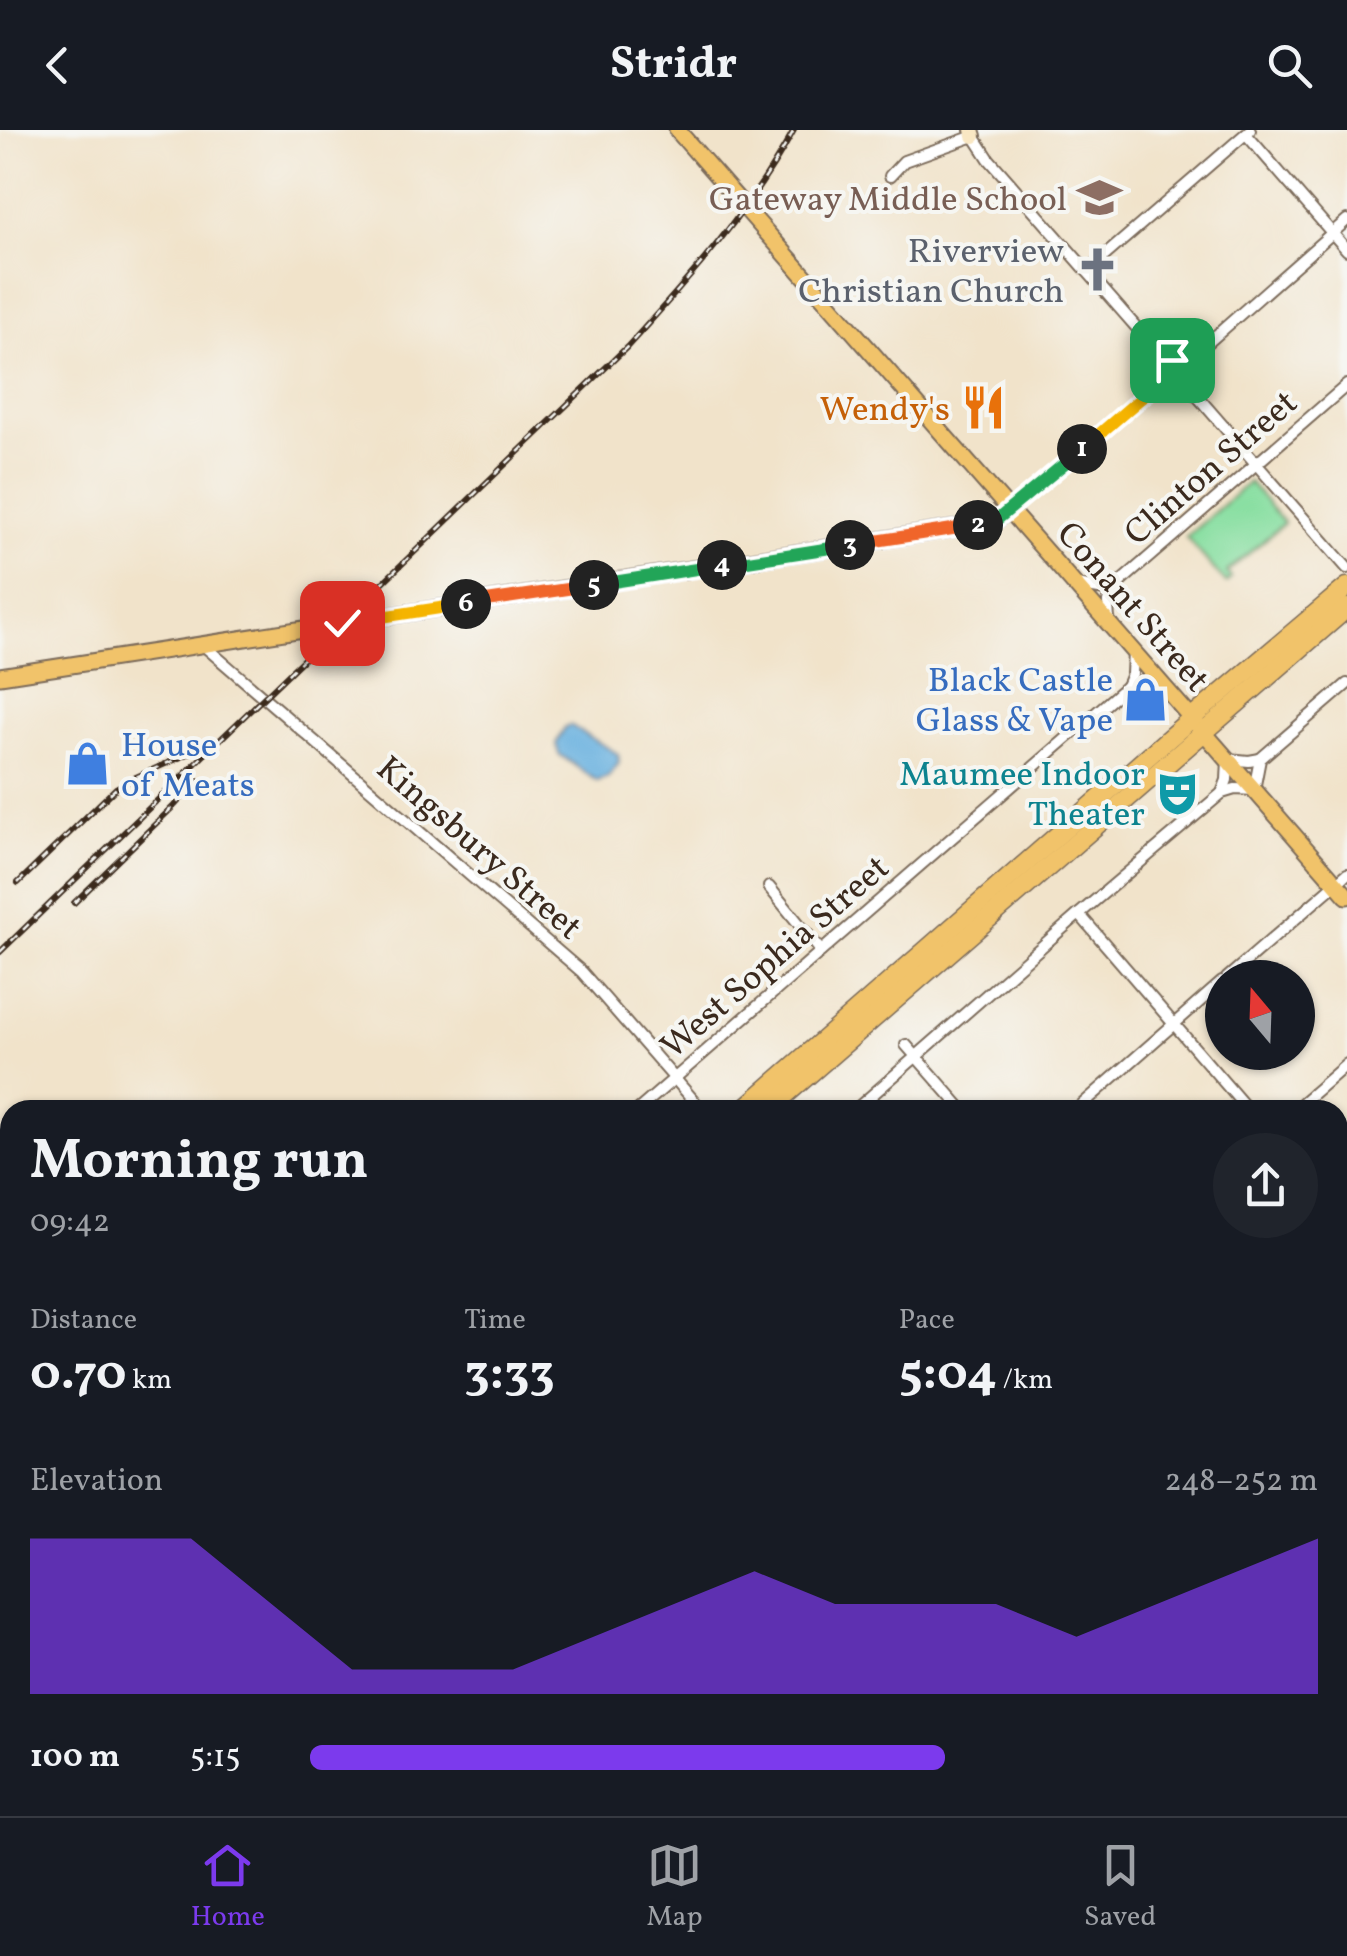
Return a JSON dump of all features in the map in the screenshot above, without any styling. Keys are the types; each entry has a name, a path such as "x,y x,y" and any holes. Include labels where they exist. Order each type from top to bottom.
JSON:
{"highway":[{"path":"779,1100 1347,587"},
{"path":"756,1100 1198,724 1347,608"}],"main road":[{"name":"Conant Street","path":"678,130 1254,790 1343,884"},
{"path":"0,676 983,524 1010,510"}],"street":[{"path":"1087,271 1248,132 1347,250"},
{"path":"890,176 904,161 973,133 989,159 1347,568"},
{"path":"1010,510 1347,220"},
{"name":"Clinton Street","path":"1110,625 1110,591 1347,385"},
{"name":"Clinton Street","path":"1076,585 1110,591"},
{"name":"Kingsbury Street","path":"202,644 582,972 693,1100"},
{"path":"1127,686 1134,651"},
{"path":"1127,686 1143,682 1162,684"},
{"path":"867,1100 1222,793 1254,790 1260,760 1347,684"},
{"name":"West Sophia Street","path":"649,1100 1127,686"},
{"path":"1222,793 1228,759 1260,760"},
{"path":"1250,960 1343,884"},
{"path":"769,887 822,950"},
{"path":"1079,914 1239,1100"},
{"path":"1087,1100 1205,997"},
{"path":"906,1045 954,1100"},
{"path":"1306,1100 1347,1064"}],"green space":[{"path":"1249,482 1284,523 1227,572 1231,578 1226,583 1186,537"}],"water":[{"path":"570,725 618,754 619,763 608,777 597,781 559,754 556,744"}],"railway":[{"path":"0,952 627,347 738,216 794,130"},
{"path":"18,883 116,788 206,746"},
{"path":"74,903 198,780"}],"place":[{"name":"Gateway Middle School","path":"1100,198"},
{"name":"Riverview Christian Church","path":"1097,270"},
{"name":"Wendy's","path":"983,408"},
{"name":"Black Castle Glass & Vape","path":"1146,699"},
{"name":"House of Meats","path":"88,764"},
{"name":"Maumee Indoor Theater","path":"1178,793"}],"route":[{"path":"342,623 983,524 1010,510 1155,386 1172,360"}]}
